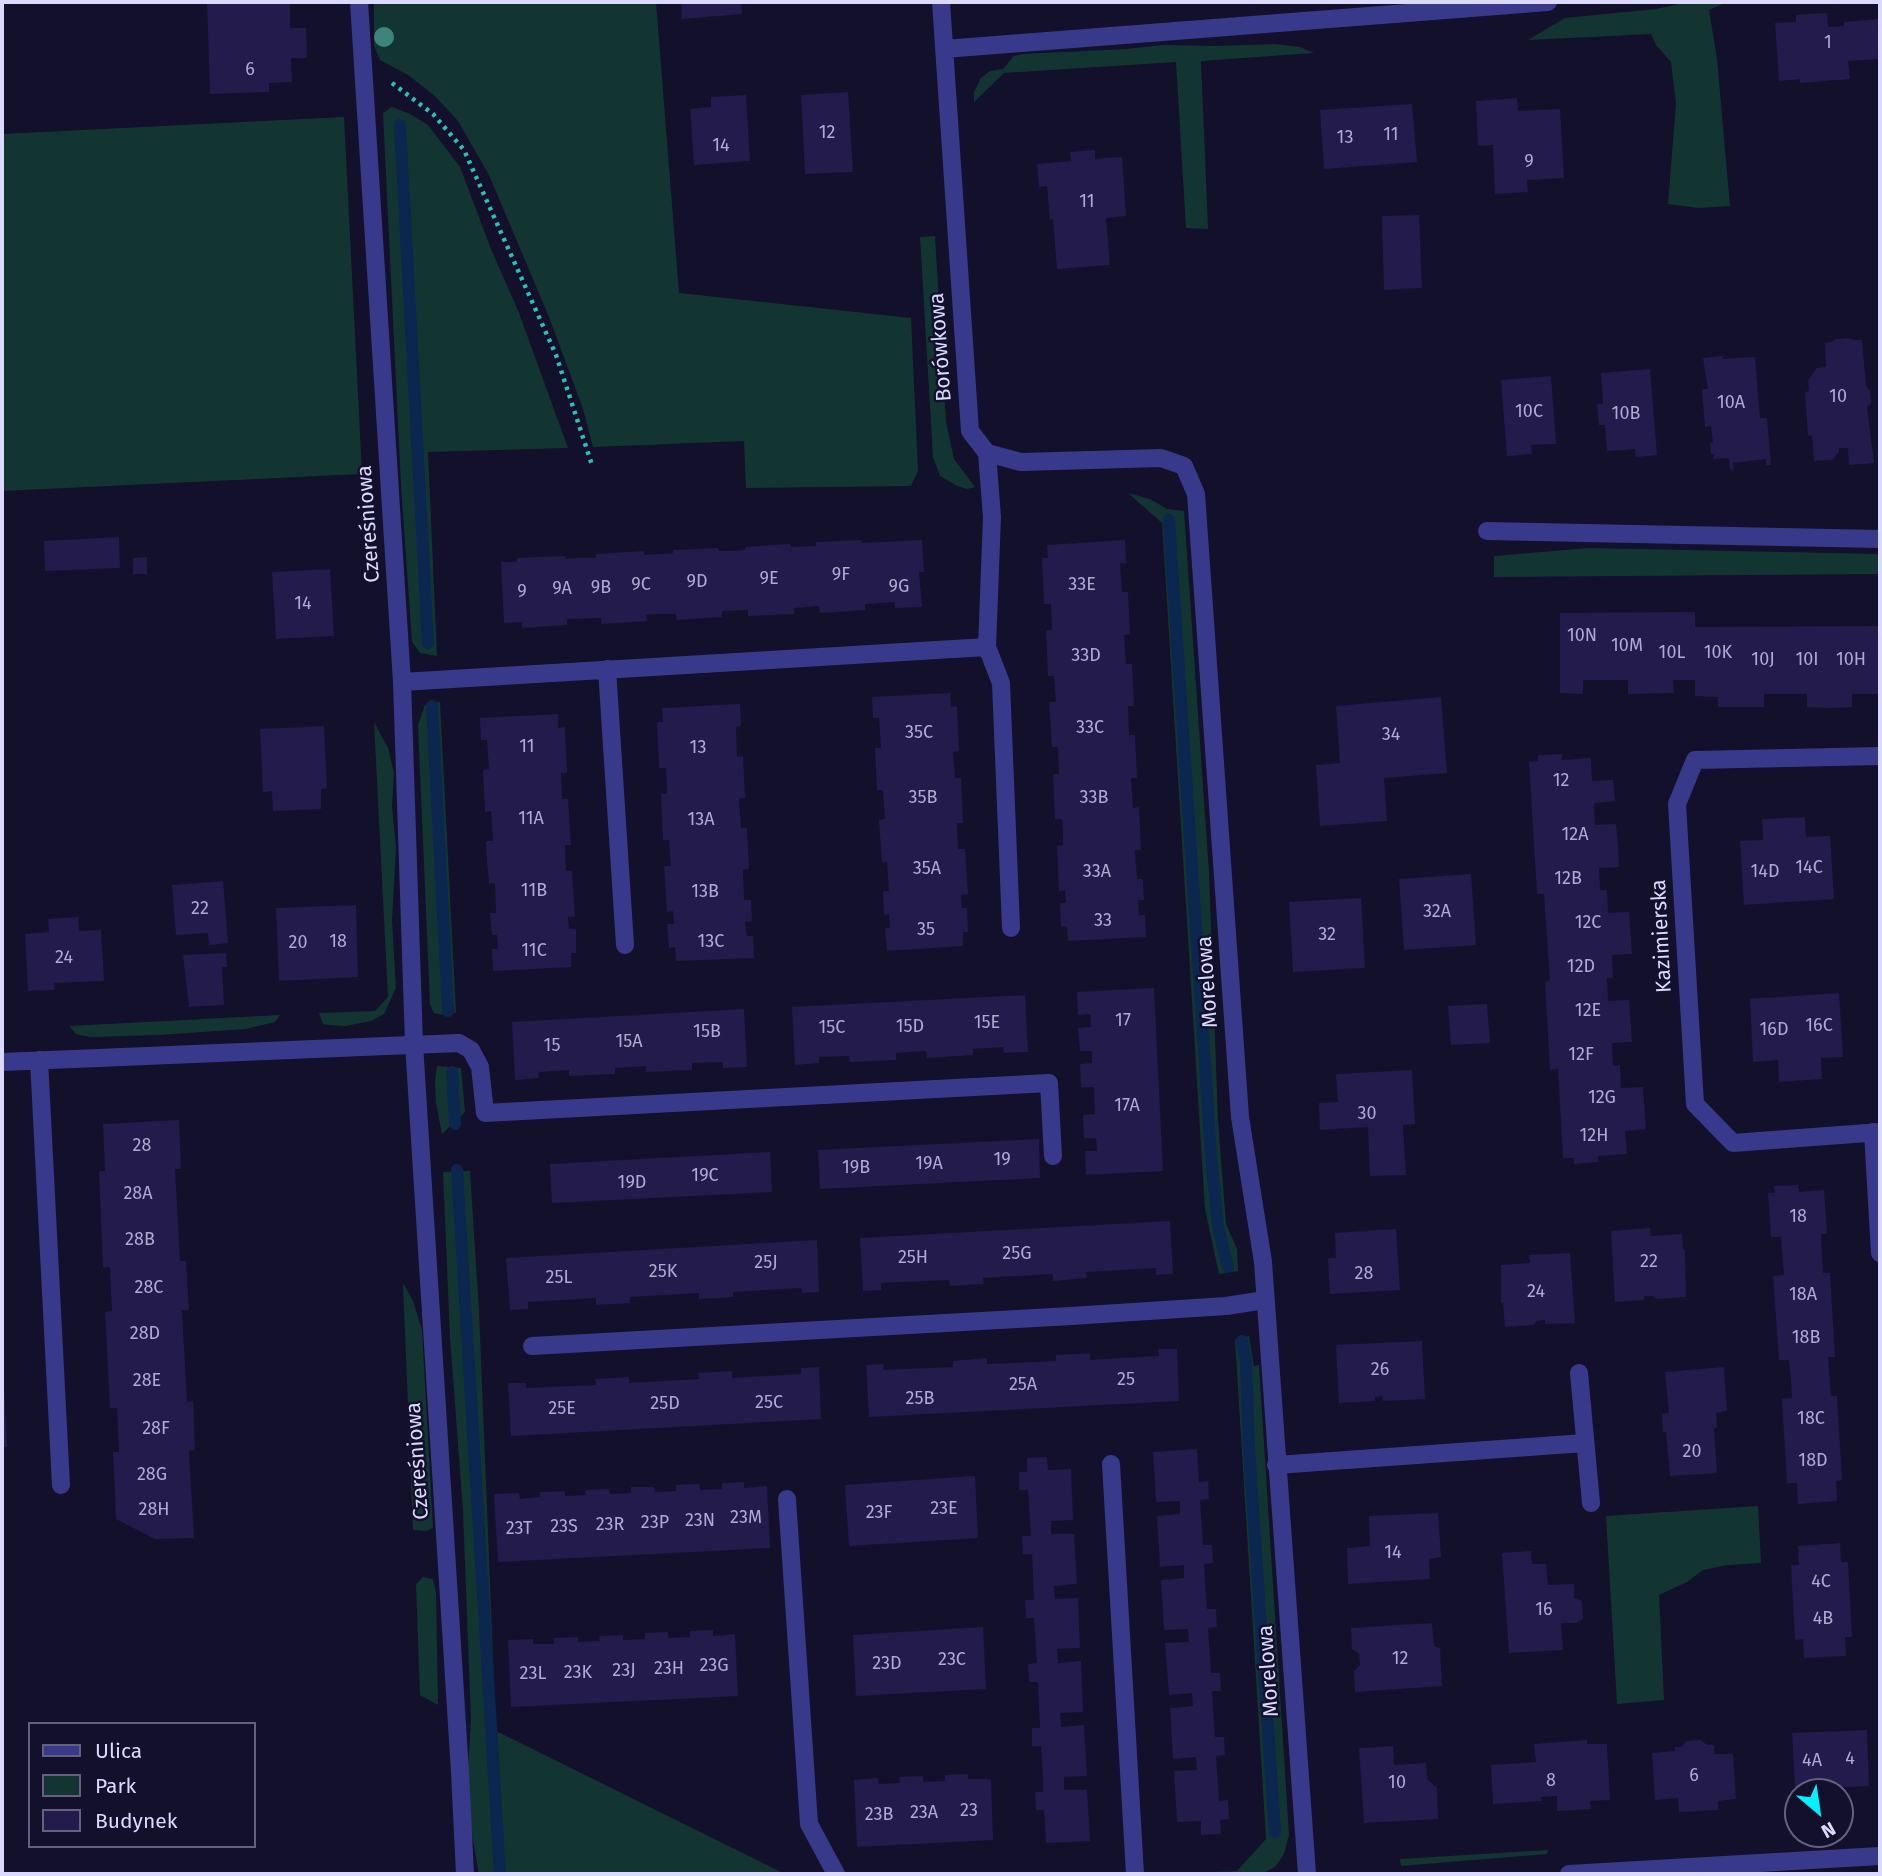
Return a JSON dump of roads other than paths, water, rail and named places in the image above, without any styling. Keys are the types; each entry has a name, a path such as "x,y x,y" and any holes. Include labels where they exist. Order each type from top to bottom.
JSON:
{"street":[{"name":"Czereśniowa","path":"359,2 402,682 414,1044 465,1874"},
{"name":"Borówkowa","path":"941,2 970,430 988,453"},
{"path":"944,49 1548,2"},
{"path":"988,453 992,517 987,647 1001,683 1011,928"},
{"name":"Morelowa","path":"988,453 1021,462 1161,458 1184,466 1196,494 1240,1117 1263,1262 1307,1874"},
{"path":"1487,531 1880,539"},
{"path":"402,682 987,647"},
{"path":"607,669 625,945"},
{"name":"Kazimierska","path":"1880,755 1695,760 1677,804 1695,1104 1732,1143 1877,1132 1880,1253"},
{"path":"2,1062 459,1042 471,1050 480,1067 485,1113 1049,1083 1053,1156"},
{"path":"39,1060 61,1485"},
{"path":"532,1346 1057,1317 1226,1306 1265,1300"},
{"path":"1579,1373 1591,1503"},
{"path":"1276,1465 1585,1443"},
{"path":"1111,1464 1135,1874"},
{"path":"787,1499 810,1824 836,1874"},
{"path":"1569,1874 1880,1856"}],"waterway":[{"path":"400,125 428,643"},
{"path":"1169,520 1211,1155 1218,1227 1228,1267"},
{"path":"432,706 448,1011"},
{"path":"452,1072 455,1124"},
{"path":"457,1170 500,1874"},
{"path":"1242,1341 1246,1362 1249,1449 1275,1832"}]}
